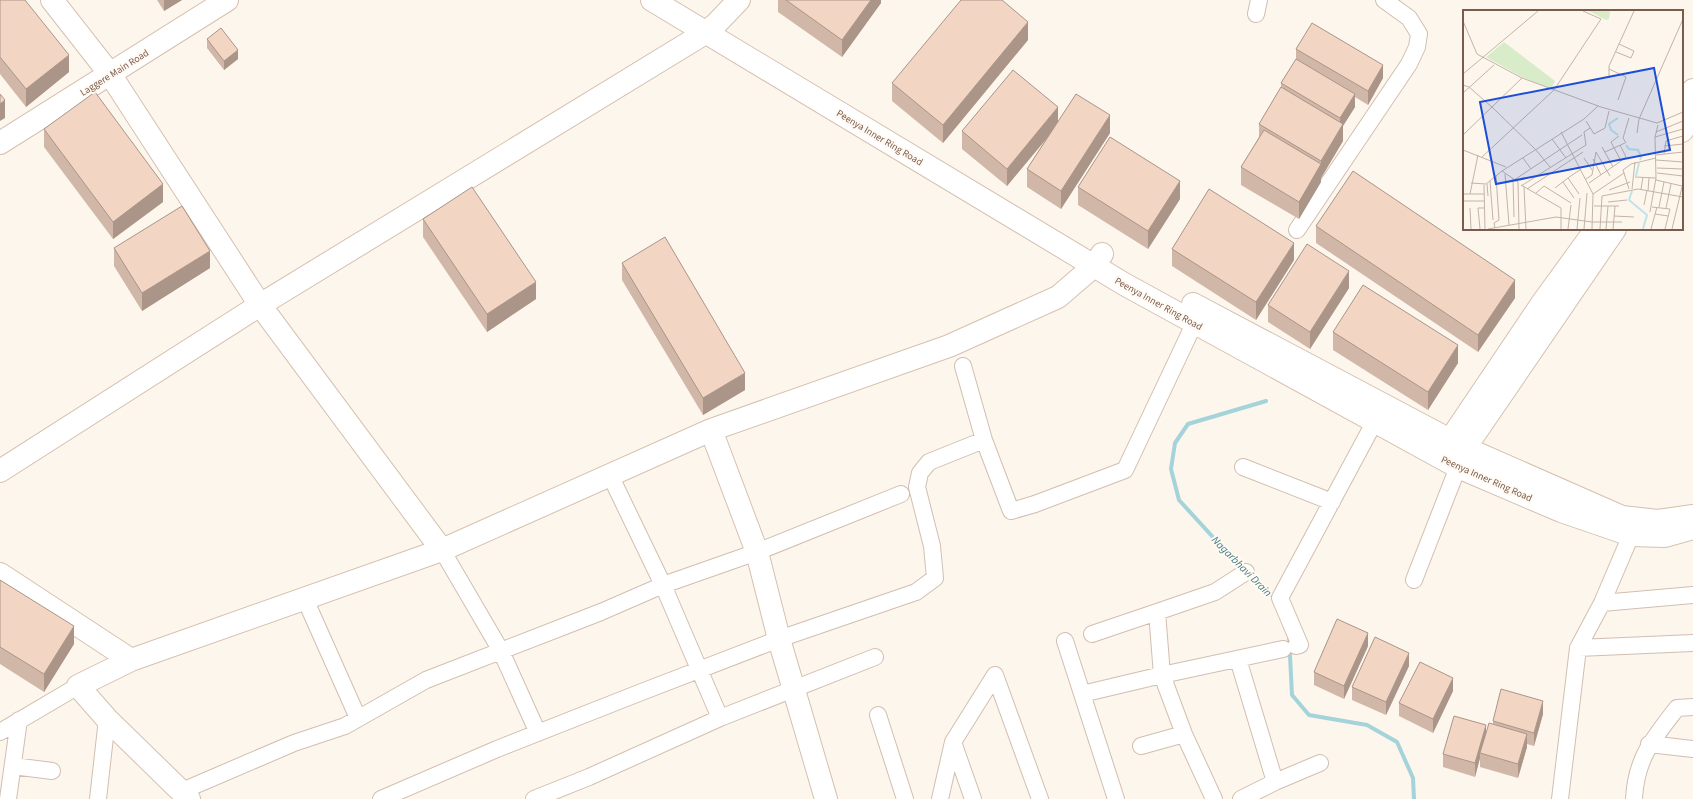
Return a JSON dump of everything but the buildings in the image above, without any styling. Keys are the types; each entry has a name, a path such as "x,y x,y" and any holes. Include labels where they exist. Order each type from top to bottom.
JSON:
{"street":[{"path":"52,0 110,74 260,305 442,550 501,651 538,733"},
{"name":"Laggere Main Road","path":"0,143 227,0"},
{"name":"Peenya Inner Ring Road","path":"652,0 710,28 1098,260 1195,322 1375,421 1453,453 1622,517 1658,521 1693,516"},
{"name":"Peenya Inner Ring Road","path":"677,0 710,28"},
{"path":"0,472 260,305 710,28 739,0"},
{"path":"1297,230 1409,64 1417,47 1419,34 1409,18 1384,0"},
{"path":"1683,104 1693,90"},
{"path":"1683,130 1693,115"},
{"path":"1414,580 1453,453 1543,302 1595,230"},
{"path":"1453,453 1614,230"},
{"path":"0,732 78,686 131,660 442,550 711,430 949,346 1058,297 1098,260"},
{"name":"Peenya Inner Ring Road","path":"1098,260 1129,270 1453,453 1561,511 1631,535 1666,536 1693,528"},
{"path":"963,366 984,440 1011,511 1125,470 1195,322"},
{"path":"1082,694 1300,645 1280,598 1375,421"},
{"path":"711,430 757,552 779,639 826,799"},
{"path":"380,799 538,733 779,639 916,592 934,578 932,546 918,487 920,473 929,462 984,440"},
{"path":"1243,467 1332,502"},
{"path":"610,475 663,585 720,718"},
{"path":"78,686 107,719 178,793 294,743 345,726 426,680 601,612 663,585 757,552 901,494"},
{"path":"1560,799 1578,648 1602,603 1631,535"},
{"path":"1092,634 1215,592 1246,572"},
{"path":"0,574 131,660"},
{"path":"1602,603 1693,595"},
{"path":"304,599 358,718"},
{"path":"1157,612 1162,675 1184,734 1214,799"},
{"path":"1065,641 1116,799"},
{"path":"1578,648 1693,643"},
{"path":"534,799 589,777 720,718 875,658"},
{"path":"1238,659 1275,782"},
{"path":"940,799 953,742 996,675 1040,799"},
{"path":"1634,799 1636,780 1649,744 1677,708 1693,707"},
{"path":"878,714 905,799"},
{"path":"98,799 107,719"},
{"path":"7,796 13,766 19,720"},
{"path":"1141,746 1184,734"},
{"path":"953,742 973,799"},
{"path":"1649,744 1693,749"},
{"path":"1241,799 1275,782 1320,763"},
{"path":"13,766 52,771"}],"waterway":[{"name":"Nagarbhavi Drain","path":"1243,570 1179,500 1171,469 1175,443 1188,424 1266,401"},
{"name":"Nagarbhavi Drain","path":"1248,575 1273,596 1275,600"},
{"name":"Nagarbhavi Drain","path":"1289,636 1292,695 1309,715 1367,725 1397,742 1413,778 1414,799"}]}
